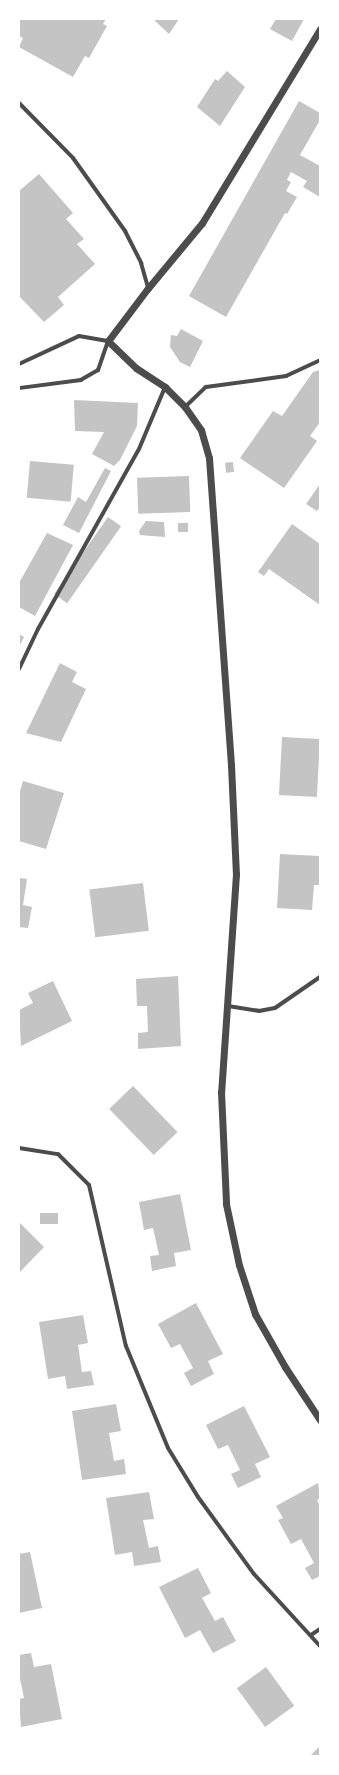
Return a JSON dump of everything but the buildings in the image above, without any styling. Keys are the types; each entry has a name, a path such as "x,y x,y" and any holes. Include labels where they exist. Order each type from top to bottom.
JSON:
{"street":[{"path":"19,388 80,380 98,370 108,341 148,288 202,224 320,29"},
{"path":"19,103 73,158 125,231 141,263 148,288"},
{"path":"19,364 79,336 108,341 136,368 165,387 185,407 201,430 209,458 232,765 236,874 221,1099 226,1204 239,1265 255,1314 284,1367 320,1420"},
{"path":"185,407 206,387 286,376 320,360"},
{"path":"19,669 38,629 139,448 165,387"},
{"path":"228,1006 259,1011 275,1008 320,977"},
{"path":"19,1148 58,1154 89,1185 126,1346 168,1448 198,1497 254,1574 320,1646"},
{"path":"310,1635 320,1629"}]}
